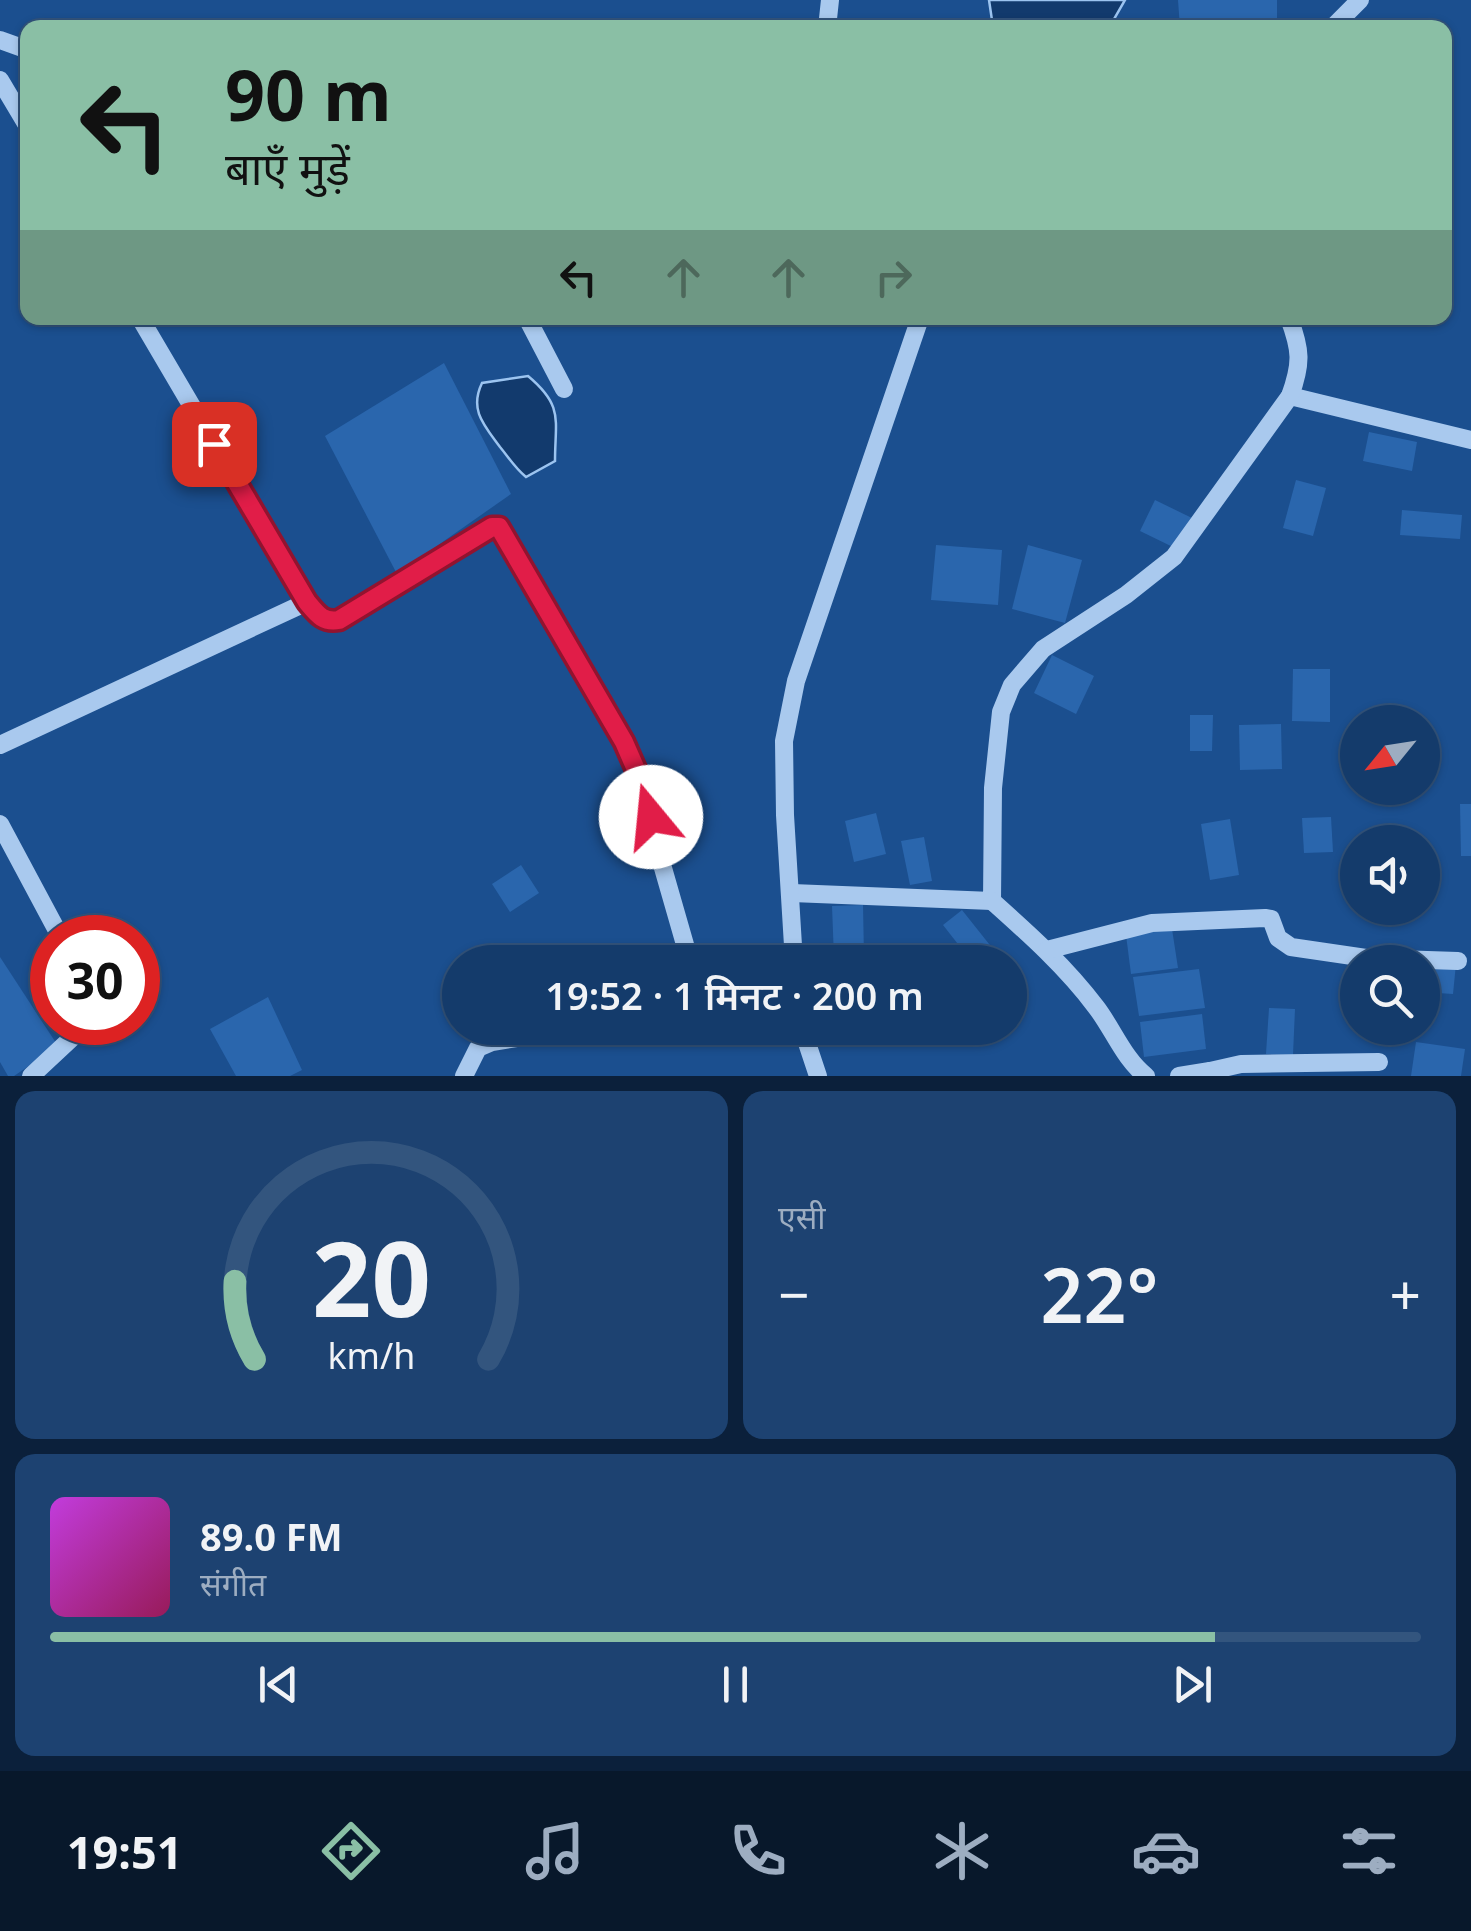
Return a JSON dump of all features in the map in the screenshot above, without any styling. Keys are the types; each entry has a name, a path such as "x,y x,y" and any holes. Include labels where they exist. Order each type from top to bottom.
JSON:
{"street":[{"path":"1340,20 1360,0"},
{"path":"0,80 20,114"},
{"path":"144,325 319,617 329,622 339,620 492,527 502,530 632,760 685,945"},
{"path":"531,325 564,389"},
{"path":"794,945 784,741 796,681 918,325"},
{"path":"992,901 993,788 1002,712 1012,685 1043,649 1126,595 1174,557 1290,396 1300,368 1298,342 1292,325"},
{"path":"1290,396 1471,440"},
{"path":"0,745 307,602"},
{"path":"0,824 49,915"},
{"path":"792,892 992,901 1047,950 1096,1007 1135,1067 1146,1076"},
{"path":"1047,950 1152,923 1265,918 1271,920 1278,938 1291,948 1366,958 1458,961"},
{"path":"31,1076 64,1045"},
{"path":"464,1076 478,1048 485,1045"},
{"path":"808,1045 818,1076"},
{"path":"1179,1076 1259,1063 1378,1062"}],"water":[{"path":"989,0 1125,0 1113,20 992,20"},
{"path":"528,376 552,405 556,435 555,461 526,477 484,424 477,401 482,383"}],"building":[{"path":"1178,0 1277,0 1277,20 1179,20"},
{"path":"444,363 511,494 397,574 325,436"},
{"path":"1369,432 1417,442 1412,471 1363,461"},
{"path":"1296,480 1326,488 1313,536 1283,528"},
{"path":"1155,500 1192,518 1177,549 1140,531"},
{"path":"1402,510 1462,515 1460,539 1400,535"},
{"path":"936,545 1002,550 998,605 931,600"},
{"path":"1028,545 1082,560 1065,623 1012,609"},
{"path":"1052,655 1094,676 1076,714 1034,693"},
{"path":"1293,669 1330,669 1330,722 1292,721"},
{"path":"1190,715 1213,715 1212,751 1190,751"},
{"path":"1281,724 1282,769 1240,770 1239,725"},
{"path":"1460,804 1471,804 1471,856 1461,856"},
{"path":"876,813 886,854 854,862 845,821"},
{"path":"1331,817 1333,852 1304,853 1302,818"},
{"path":"1230,819 1239,875 1210,880 1201,824"},
{"path":"924,837 932,881 910,885 901,841"},
{"path":"521,865 539,893 510,912 492,884"},
{"path":"863,905 864,945 834,945 832,906"},
{"path":"962,910 990,945 959,945 943,925"},
{"path":"1172,929 1178,968 1131,974 1126,935"},
{"path":"0,957 30,1003 30,1045 58,1046 14,1076 8,1076 0,1062"},
{"path":"1440,963 1456,964 1453,994 1440,993"},
{"path":"1199,969 1205,1008 1139,1016 1133,977"},
{"path":"268,997 302,1070 290,1076 236,1076 210,1029"},
{"path":"1269,1008 1295,1009 1293,1055 1266,1054"},
{"path":"1202,1014 1206,1049 1144,1057 1140,1022"},
{"path":"1416,1045 1465,1049 1461,1076 1411,1076"}],"route":[{"path":"214,444 307,602 319,617 329,622 339,620 492,527 499,527 624,742 651,817"}]}
